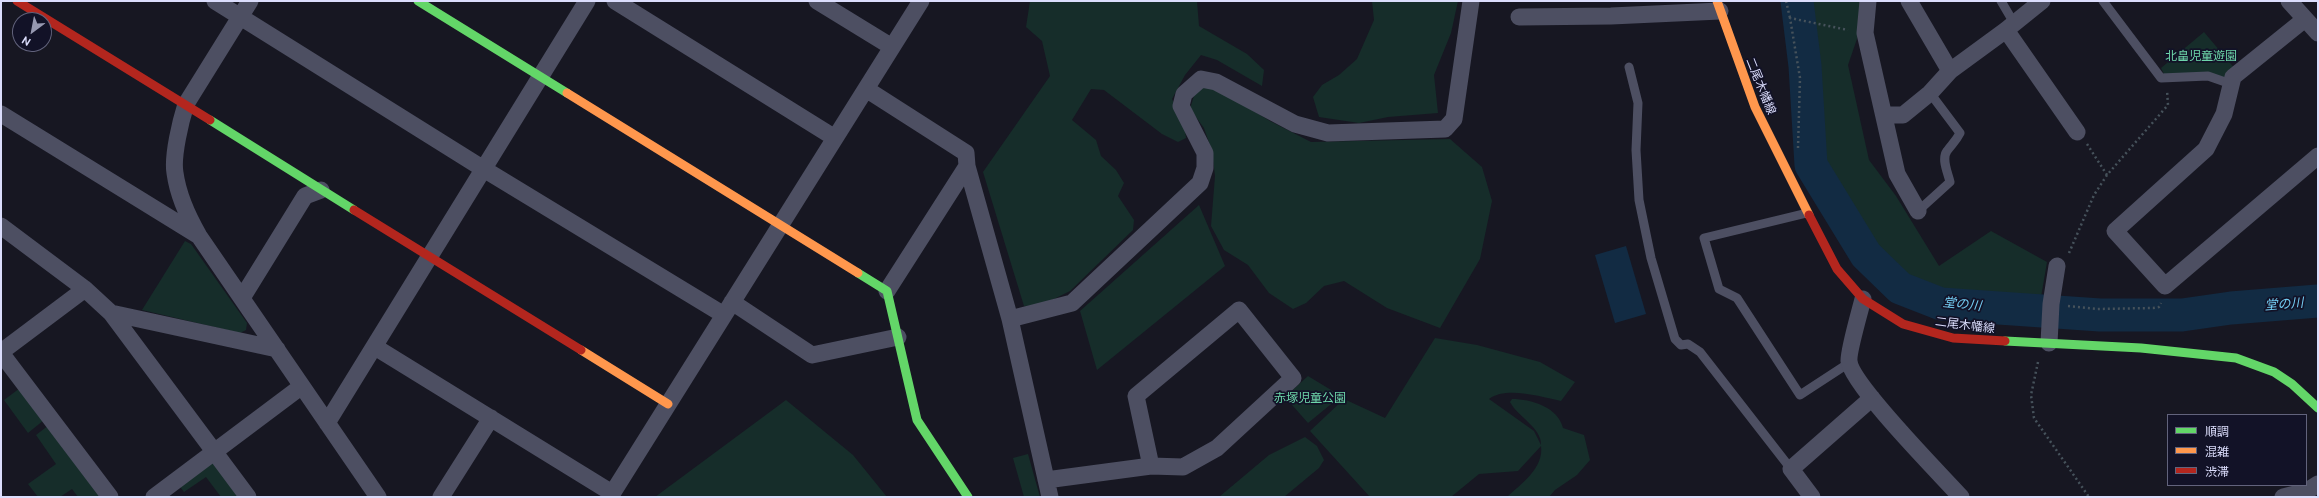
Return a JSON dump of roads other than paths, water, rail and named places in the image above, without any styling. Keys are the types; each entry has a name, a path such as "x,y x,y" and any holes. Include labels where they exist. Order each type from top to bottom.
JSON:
{"street":[{"path":"17,1 186,104 428,257 668,404"},
{"path":"215,1 482,168 728,309 812,355 898,337"},
{"path":"250,1 186,104 180,123 174,172 189,218 199,236 378,497"},
{"path":"418,1 781,224 887,291 917,420 968,497"},
{"path":"327,423 375,348 482,168 587,1"},
{"path":"615,1 835,138"},
{"path":"817,1 892,47"},
{"path":"375,348 491,418 611,495 921,1"},
{"path":"1010,320 1072,303 1200,183 1205,168 1205,153 1181,106 1184,94 1201,79 1216,82 1295,124 1328,133 1445,129 1454,119 1471,1"},
{"path":"1868,1 1865,33 1897,174 1918,211"},
{"path":"1909,1 1950,71"},
{"path":"1884,115 1903,115 1930,94 1950,71 2010,27 2042,1"},
{"path":"2289,1 2318,33"},
{"path":"1519,16 1611,16 1719,6"},
{"name":"二尾木幡線","path":"1719,6 1755,107 1787,174 1837,269 1849,286 1863,299 1903,324 1931,334 1972,340 2148,349 2236,358 2274,372 2292,384 2318,408"},
{"path":"2305,19 2233,77 2224,114 2206,148 2115,232 2165,286 2318,156"},
{"path":"2010,27 2077,132"},
{"path":"866,89 966,153 967,166 1010,320 1050,497"},
{"path":"1,114 199,236"},
{"path":"887,291 967,166"},
{"path":"242,298 305,196 321,190"},
{"path":"1,226 85,289 111,313 248,497"},
{"path":"2046,343 2057,266"},
{"path":"85,289 1,352 110,497"},
{"path":"1863,299 1849,363 1853,373 1872,398 1961,497"},
{"path":"1046,480 1151,466 1183,467 1217,448 1294,378 1239,310 1136,396 1151,466"},
{"path":"111,313 277,350"},
{"path":"154,497 302,386"},
{"path":"1812,497 1791,469 1872,398"},
{"path":"441,497 491,418"},
{"path":"2283,497 2307,491 2318,484"}],"lane":[{"path":"2001,1 2010,27"},
{"path":"2103,1 2161,78 2208,76 2232,84"},
{"path":"1629,67 1638,103 1636,150 1640,200 1651,258 1675,339 1681,345 1688,344 1700,352 1791,469"},
{"path":"1918,211 1950,182 1944,159 1946,152 1956,142 1960,133 1930,94"},
{"path":"1807,213 1704,238 1719,289 1737,298 1800,395 1849,363"}],"water":[{"path":"1626,246 1646,314 1615,323 1595,255"}],"waterway":[{"name":"堂の川","path":"1797,1 1805,66 1811,165 1866,255 1900,288 1941,304 2100,315 2182,315 2231,308 2318,301"}],"park label":[{"name":"北畠児童遊園","path":"2201,56"},
{"name":"赤塚児童公園","path":"1310,398"}]}
